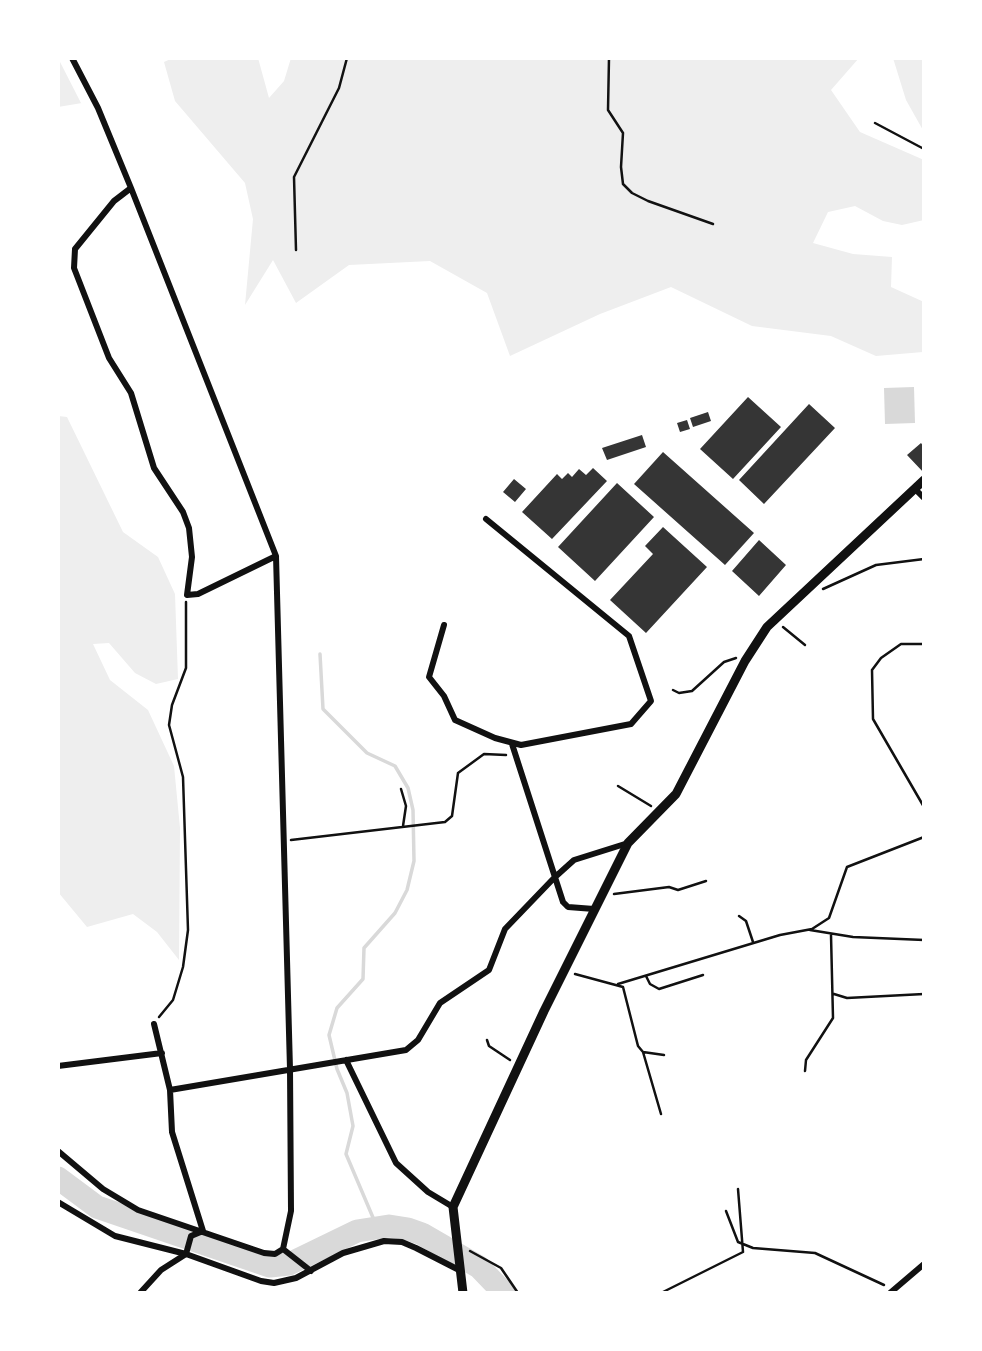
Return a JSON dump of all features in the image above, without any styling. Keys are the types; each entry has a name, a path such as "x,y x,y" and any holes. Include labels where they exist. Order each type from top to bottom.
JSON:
{"main road":[{"path":"463,1293 453,1207 565,969 628,844 661,812 692,768 745,661 775,618 924,480"}],"street":[{"path":"58,1151 103,1189 138,1210 264,1253 275,1254 282,1249 291,1211 290,1069 276,556 99,108 72,58"},
{"path":"131,188 114,201 75,249 74,268 109,358 131,393 154,468 183,512 189,528 192,557 187,595 198,594 276,556"},
{"path":"915,489 924,498"},
{"path":"444,625 429,677 444,696 456,720 512,744 521,745 631,724 651,701 629,636 486,519"},
{"path":"512,744 563,902 568,907 594,909"},
{"path":"170,1090 406,1050 412,1046 440,1003 489,970 505,929 554,878 574,860 628,844"},
{"path":"154,1024 170,1090 172,1132 203,1231"},
{"path":"58,1066 162,1053"},
{"path":"346,1060 396,1163 428,1192 453,1207"},
{"path":"58,1202 115,1236 186,1254 228,1271 274,1283 311,1270 343,1253 384,1241 402,1242 458,1267"},
{"path":"140,1293 161,1270 186,1254 191,1236 203,1231"},
{"path":"282,1249 311,1270"},
{"path":"890,1293 924,1264"}],"path":[{"path":"296,250 294,177 339,88 346,58"},
{"path":"609,58 608,110 623,133 623,184 632,193 648,201 713,224"},
{"path":"875,123 924,149"},
{"path":"806,587 811,590 827,588 876,565 924,559"},
{"path":"154,1024 173,1000 183,967 188,930 183,777 169,725 172,705 186,668 187,595"},
{"path":"775,618 805,645"},
{"path":"924,645 901,644 881,658 872,670 873,719 924,807"},
{"path":"673,690 678,693 692,691 731,658 745,661"},
{"path":"284,840 402,828 449,820 458,773 488,753 515,756"},
{"path":"618,786 661,812"},
{"path":"401,789 406,806 402,828"},
{"path":"565,969 578,975 618,984 754,943 809,930 829,918 847,867 924,837"},
{"path":"604,890 621,894 668,887 678,890 706,881"},
{"path":"739,915 746,921 754,943"},
{"path":"809,930 831,935 924,940"},
{"path":"805,1071 806,1060 831,1023 834,994 831,935"},
{"path":"646,976 654,988 659,989 703,975"},
{"path":"618,984 626,994 638,1046 643,1052 661,1114"},
{"path":"834,994 860,998 924,994"},
{"path":"487,1040 489,1046 503,1057 519,1065"},
{"path":"643,1052 664,1055"},
{"path":"661,1293 743,1252 738,1189"},
{"path":"726,1211 737,1242 753,1248 825,1256 884,1285 890,1293"},
{"path":"456,1250 476,1253 494,1262 510,1278 518,1293"}],"shaded area":[{"path":"58,58 81,103 82,103 58,107"},
{"path":"173,58 258,58 269,98 284,81 291,58 859,58 831,90 860,132 924,160 924,220 902,225 883,221 855,206 828,212 813,243 853,254 892,257 891,287 924,302 923,352 876,356 831,336 752,326 671,287 600,314 510,356 487,293 430,261 349,265 296,303 273,260 245,305 253,219 245,183 175,101 164,62"},
{"path":"893,58 924,58 924,132 906,100"},
{"path":"914,387 915,423 885,424 884,388"},
{"path":"58,416 67,417 123,532 158,557 175,594 178,679 156,684 135,673 109,643 93,644 110,680 148,710 174,766 180,828 179,960 157,932 133,914 87,927 58,892"}],"building":[{"path":"748,397 781,427 733,479 700,449"},
{"path":"809,404 835,428 764,504 739,480"},
{"path":"708,412 711,421 693,427 690,418"},
{"path":"687,420 690,429 680,432 677,423"},
{"path":"642,435 646,447 607,460 602,448"},
{"path":"921,443 924,447 924,473 907,455"},
{"path":"663,452 754,533 725,565 634,484"},
{"path":"593,468 607,481 552,539 522,512 557,474 562,479 568,473 572,477 579,469 586,475"},
{"path":"514,479 526,489 515,502 503,492"},
{"path":"617,483 654,517 595,581 558,547"},
{"path":"663,527 707,567 646,633 610,600 653,554 645,546"},
{"path":"759,540 786,565 759,596 732,571"}],"waterway":[{"path":"320,654 323,709 367,753 395,766 408,788 413,810 414,861 407,890 395,913 364,948 363,979 337,1008 329,1035 337,1069 347,1093 353,1126 346,1154 377,1227"},
{"path":"58,1178 97,1207 270,1266 289,1264 357,1231 389,1226 408,1229 422,1234 479,1267 504,1293"}]}
